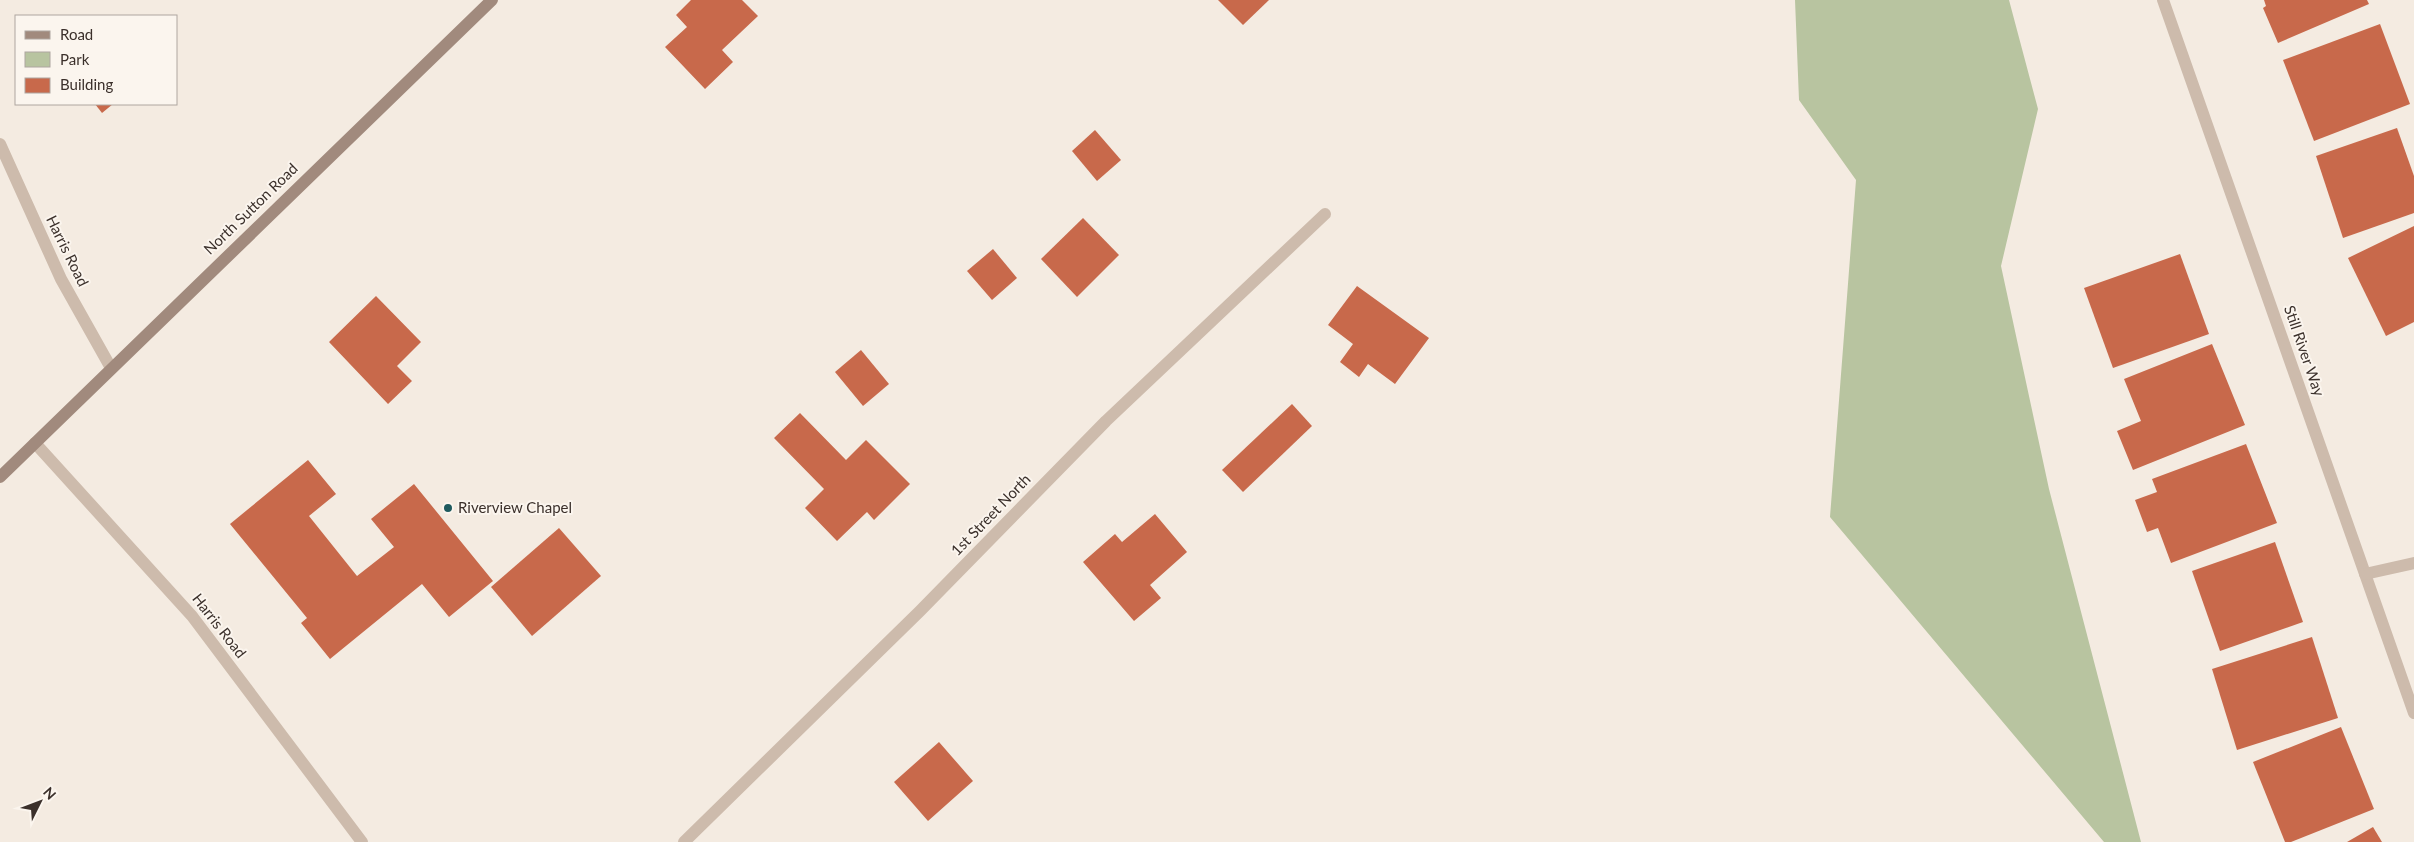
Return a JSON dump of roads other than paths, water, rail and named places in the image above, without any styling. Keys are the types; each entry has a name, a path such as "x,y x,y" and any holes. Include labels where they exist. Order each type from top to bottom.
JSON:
{"main road":[{"name":"North Sutton Road","path":"0,477 492,0"}],"street":[{"name":"Still River Way","path":"2163,0 2414,712"},
{"name":"Harris Road","path":"0,144 61,279 112,368"},
{"name":"1st Street North","path":"684,842 913,617 1106,421 1325,214"},
{"name":"Harris Road","path":"35,443 192,616 362,842"},
{"path":"2365,574 2414,563"}],"place":[{"name":"Riverview Chapel","path":"448,508"}]}
